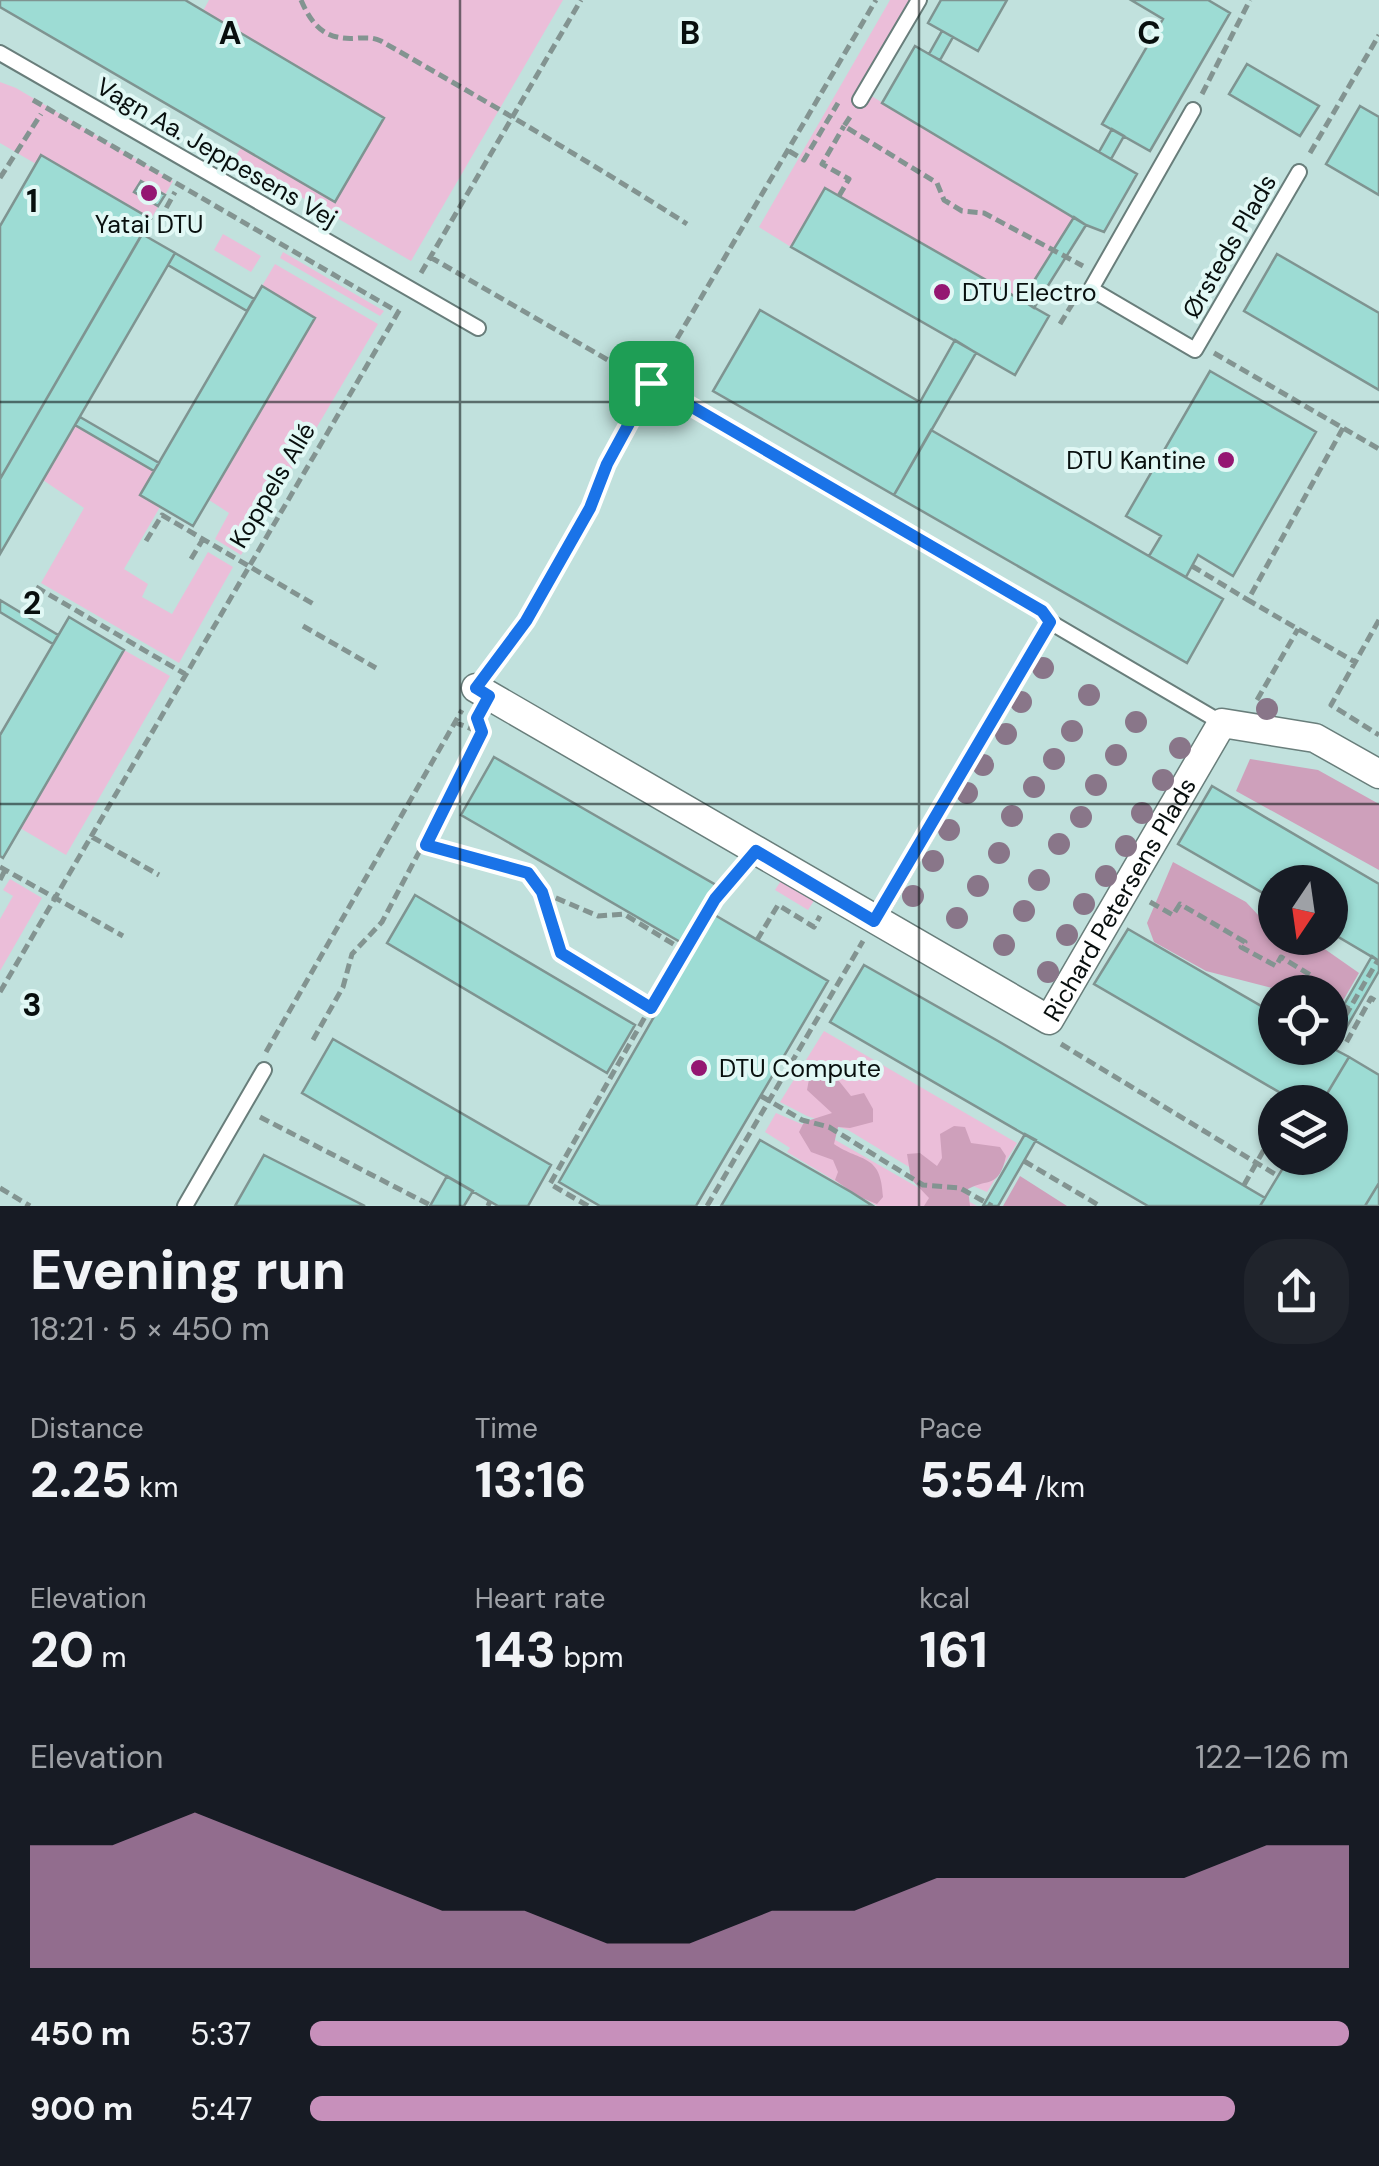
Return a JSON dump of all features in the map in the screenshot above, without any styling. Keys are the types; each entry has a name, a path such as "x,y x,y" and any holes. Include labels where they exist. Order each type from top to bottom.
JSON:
{"street":[{"name":"Richard Petersens Plads","path":"482,692 1049,1020 1222,723"},
{"path":"1222,723 1315,738 1379,774"}],"lane":[{"path":"860,100 919,0"},
{"name":"Vagn Aa. Jeppesens Vej","path":"0,53 478,328"},
{"path":"1099,274 1193,110"},
{"name":"Ørsteds Plads","path":"1099,274 1091,289 1195,350 1299,172"},
{"path":"874,921 1050,622 1222,723"},
{"path":"185,1206 264,1070"}],"path":[{"path":"301,0 312,23 324,34 340,39 373,37 512,116 687,224"},
{"name":"Koppels Allé","path":"0,992 582,0"},
{"path":"430,1206 257,1115 278,1078 258,1066 454,722 482,692 526,621 590,508 607,464 651,383 876,0"},
{"path":"1193,110 1250,0"},
{"name":"Ørsteds Plads","path":"1299,172 1379,35"},
{"path":"789,150 804,160 846,91 860,100 822,164 849,179 839,196"},
{"path":"33,100 398,312"},
{"path":"0,178 41,114"},
{"path":"844,126 936,182 944,200 962,212 984,212 1099,274"},
{"path":"159,221 175,192"},
{"path":"430,257 1042,611 1050,622"},
{"path":"1198,344 1379,449"},
{"path":"1248,600 1343,428"},
{"path":"146,541 162,515 315,606"},
{"path":"191,559 203,539"},
{"path":"1192,566 1355,662"},
{"path":"36,586 185,674"},
{"path":"1379,620 1330,705 1379,736"},
{"path":"303,626 376,668"},
{"path":"1270,679 1298,629"},
{"path":"313,1040 344,987 352,954 382,922 426,845 482,732 477,718 482,692"},
{"path":"454,722 482,732"},
{"path":"91,836 159,875"},
{"path":"426,845 528,873 542,892 561,953 651,1008"},
{"path":"588,1206 550,1184 683,950 715,899 756,851"},
{"path":"0,880 3,869 123,936"},
{"path":"1126,887 1174,915 1180,904 1244,942 1241,947 1276,966 1281,958 1310,975"},
{"path":"542,892 598,916 624,914 683,950"},
{"path":"757,940 778,905 814,927 832,896"},
{"path":"707,1206 874,921"},
{"path":"1349,1009 1378,960"},
{"path":"1348,1038 1371,998 1379,1003"},
{"path":"1049,1020 1060,1044 1278,1176"},
{"path":"761,1096 802,1120 829,1127 923,1184 960,1188 992,1206"},
{"path":"1024,1161 1100,1206"},
{"path":"1244,1185 1257,1162"},
{"path":"0,1188 30,1206"}],"shaded area":[{"path":"0,0 1379,0 1379,1206 0,1206"},
{"path":"209,0 563,0 411,261 234,158 241,148 335,202 384,118 203,11"},
{"path":"890,0 910,0 858,88 1074,217 1022,300 826,188 791,247 759,227"},
{"path":"0,82 173,181 151,219 42,155 36,164 0,143"},
{"path":"223,234 261,256 251,272 214,250"},
{"path":"283,252 384,311 380,316 280,258"},
{"path":"275,264 378,324 241,555 215,539 229,513 209,500 315,318 262,286"},
{"path":"75,425 154,471 140,495 160,507 124,569 148,584 142,597 172,614 208,552 233,567 179,663 41,583 84,508 43,480"},
{"path":"124,650 170,676 66,855 20,828"},
{"path":"1250,759 1318,770 1379,804 1379,870 1236,791"},
{"path":"1173,862 1246,902 1258,915 1258,955 1333,955 1359,973 1348,992 1348,975 1258,975 1258,984 1206,971 1154,942 1147,923"},
{"path":"10,879 42,898 0,971 0,919 13,896 3,890"},
{"path":"782,879 815,899 808,910 775,890"},
{"path":"824,1031 1017,1143 987,1192 964,1182 919,1173 848,1130 780,1102"},
{"path":"831,1071 851,1096 864,1093 873,1109 873,1122 838,1127 834,1144 874,1166 883,1197 877,1204 835,1180 838,1172 833,1160 811,1152 799,1132 804,1122 832,1113 807,1090 810,1074"},
{"path":"776,1113 825,1134 926,1192 956,1194 977,1206 877,1206 787,1152 790,1148 765,1132"},
{"path":"954,1126 965,1127 971,1143 1000,1147 1006,1156 1000,1174 968,1189 970,1206 924,1206 929,1198 911,1179 907,1154 920,1153 937,1166 942,1158 940,1134"},
{"path":"1020,1176 1067,1206 1003,1206"}],"building":[{"path":"0,0 185,0 384,118 335,202 0,7"},
{"path":"941,0 1007,0 978,51 928,23"},
{"path":"1131,0 1208,0 1230,13 1150,151 1102,124 1163,19"},
{"path":"942,31 953,37 940,60 929,54"},
{"path":"915,46 1137,174 1104,232 882,103"},
{"path":"1247,64 1319,106 1300,136 1229,94"},
{"path":"1360,106 1379,117 1379,195 1326,164"},
{"path":"1112,129 1124,136 1111,159 1099,152"},
{"path":"41,155 151,219 0,479 0,226"},
{"name":"Yatai DTU","path":"141,181 165,195 158,206 134,192"},
{"path":"825,188 1049,316 1015,375 791,247"},
{"path":"1074,217 1086,225 1034,308 1022,300"},
{"path":"142,234 175,253 0,554 0,479"},
{"path":"175,253 254,299 247,311 168,265"},
{"path":"1277,254 1379,313 1379,390 1244,311"},
{"path":"262,286 315,318 193,526 140,495"},
{"path":"760,310 920,402 955,340 976,353 894,495 713,391"},
{"path":"1210,371 1316,432 1233,576 1198,555 1186,577 1149,556 1161,536 1126,516"},
{"path":"80,417 159,463 154,471 75,425"},
{"path":"931,430 1223,599 1187,663 894,495"},
{"path":"0,600 58,635 53,644 0,612"},
{"path":"69,617 124,650 3,858 0,735"},
{"path":"494,757 716,885 682,943 461,815"},
{"path":"1212,786 1347,865 1258,865 1258,890 1178,844"},
{"path":"1348,866 1379,884 1379,961 1348,943"},
{"path":"415,895 635,1025 607,1073 387,943"},
{"name":"DTU Compute","path":"713,914 828,981 696,1206 600,1206 559,1182"},
{"path":"1128,929 1258,1004 1258,1065 1344,1065 1332,1085 1267,1085 1094,984"},
{"path":"1372,956 1379,961 1379,971 1348,1025 1348,998"},
{"path":"864,965 1265,1198 1260,1206 1148,1206 830,1022"},
{"path":"333,1039 551,1165 528,1206 498,1206 302,1093"},
{"path":"1348,1059 1379,1075 1379,1183 1365,1206 1260,1206 1279,1175 1348,1175 1348,1085 1332,1085 1348,1065"},
{"path":"1025,1134 1036,1140 998,1206 983,1206"},
{"path":"760,1140 851,1192 873,1206 721,1206"},
{"path":"264,1155 365,1206 235,1206"},
{"path":"447,1176 473,1191 464,1206 430,1206"},
{"path":"1379,1183 1379,1206 1365,1206"}],"place":[{"name":"Yatai DTU","path":"149,193"},
{"name":"DTU Electro","path":"942,292"},
{"name":"DTU Kantine","path":"1226,460"},
{"name":"DTU Compute","path":"699,1068"}],"route":[{"path":"651,383 1042,611 1050,622 874,921 756,851 715,899 651,1008 561,953 542,892 528,873 426,845 482,732 477,718 489,696 476,688 526,621 590,508 607,464 651,383"}]}
